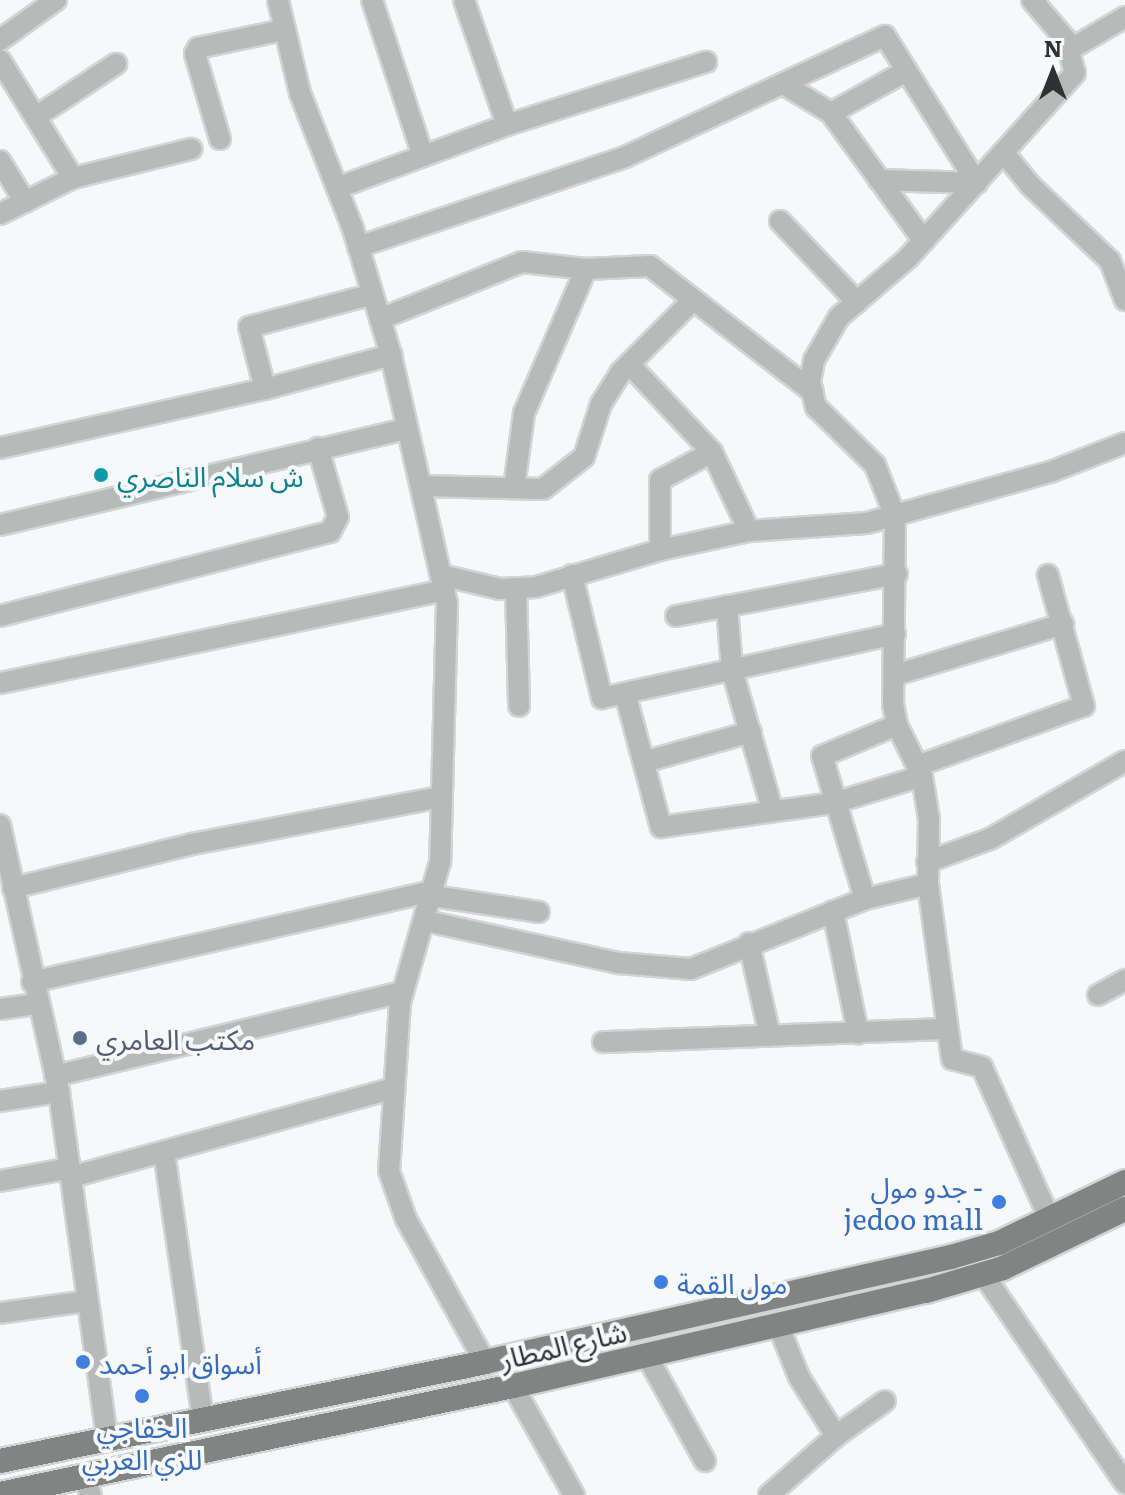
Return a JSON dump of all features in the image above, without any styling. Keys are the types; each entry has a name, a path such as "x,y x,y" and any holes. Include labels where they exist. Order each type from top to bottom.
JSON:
{"main road":[{"name":"شارع المطار","path":"0,1461 485,1362 918,1265 999,1243 1125,1182"},
{"name":"شارع المطار","path":"0,1494 88,1486 883,1302 983,1274 1055,1246 1125,1209"},
{"path":"918,1265 917,1277 926,1291"},
{"path":"875,1274 885,1289 883,1302"}],"street":[{"path":"0,40 56,0"},
{"path":"278,0 300,93 358,247 391,355 443,582 440,862 426,921 403,992 393,1044 389,1171 406,1219 485,1362"},
{"path":"372,0 423,156"},
{"path":"464,0 507,125"},
{"path":"1032,0 1069,50 1075,73 924,241 839,317 814,360 813,392 816,407 875,465 895,516 897,725 920,771 929,819 928,884 952,1059 982,1067 1050,1220"},
{"path":"1069,50 1125,17"},
{"path":"220,139 195,54 198,48 283,30"},
{"path":"358,247 625,157 885,36 977,183"},
{"path":"0,60 73,178"},
{"path":"337,188 507,125 706,62"},
{"path":"37,116 116,64"},
{"path":"831,113 906,71"},
{"path":"783,84 831,113 924,241"},
{"path":"0,214 73,178 191,149"},
{"path":"1004,153 1030,185 1110,261 1125,300"},
{"path":"0,161 25,202"},
{"path":"879,180 977,183"},
{"path":"780,221 857,302"},
{"path":"380,319 522,262 586,269 650,266 813,392"},
{"path":"514,488 524,413 586,269"},
{"path":"265,389 249,327 373,294"},
{"path":"423,486 543,489 584,457 601,404 629,364 692,301"},
{"path":"0,448 265,389 391,355"},
{"path":"629,364 712,452 749,531"},
{"path":"0,525 407,429"},
{"path":"0,683 443,582 516,589 660,550 749,531 852,525 895,516 1053,471 1125,443"},
{"path":"0,616 330,532 338,517 318,448"},
{"path":"660,550 660,480 712,452"},
{"path":"676,616 897,574"},
{"path":"572,575 602,698 895,634"},
{"path":"625,693 661,827 772,809 834,803 1084,706 1048,575"},
{"path":"516,589 519,706"},
{"path":"727,606 732,670 772,809"},
{"path":"895,675 1063,624"},
{"path":"865,899 822,756 897,725"},
{"path":"644,762 751,732"},
{"path":"927,862 990,839 1125,761"},
{"path":"13,888 192,844 441,797"},
{"path":"0,825 13,888 9,911 32,982 57,1084 107,1439"},
{"path":"426,921 662,968 691,969 749,943 865,899 928,884"},
{"path":"32,982 433,894 539,912"},
{"path":"833,911 858,1033"},
{"path":"749,943 770,1036"},
{"path":"1098,995 1125,980"},
{"path":"0,1101 403,992"},
{"path":"0,1009 37,1004"},
{"path":"603,1042 946,1029"},
{"path":"0,1181 71,1173 164,1152 394,1088"},
{"path":"164,1152 203,1420"},
{"path":"983,1274 1125,1483"},
{"path":"0,1313 87,1301"},
{"path":"779,1327 799,1377 836,1436"},
{"path":"647,1356 705,1461"},
{"path":"513,1386 574,1495"},
{"path":"769,1495 836,1436 885,1401"}],"place":[{"name":"ش سلام الناصري","path":"101,475"},
{"name":"مكتب العامري","path":"80,1038"},
{"name":"جدو مول - jedoo mall","path":"999,1202"},
{"name":"مول القمة","path":"661,1282"},
{"name":"أسواق ابو أحمد","path":"83,1362"},
{"name":"الخفاجي للزي العربي","path":"142,1396"}]}
